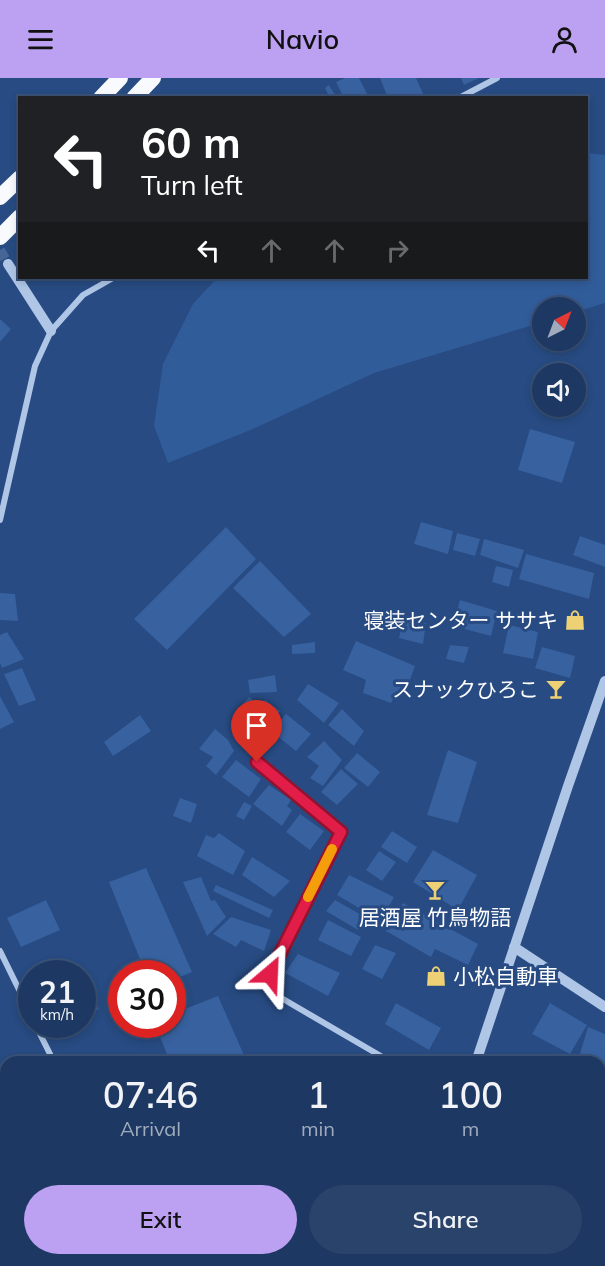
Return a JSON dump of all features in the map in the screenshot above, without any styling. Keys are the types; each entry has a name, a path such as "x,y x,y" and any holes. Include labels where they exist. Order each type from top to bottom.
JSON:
{"highway":[{"path":"103,96 120,78"},
{"path":"136,96 153,78"},
{"path":"0,197 18,180"},
{"path":"0,237 18,219"}],"street":[{"path":"463,96 496,78"},
{"path":"8,264 51,331"},
{"path":"0,520 35,366 51,331 83,295 111,279"},
{"path":"478,1056 605,681"},
{"path":"257,762 341,832 270,974 271,992 381,1056"},
{"path":"514,947 605,1007"},
{"path":"0,951 18,988"},
{"path":"42,1038 51,1056"}],"shaded area":[{"path":"588,153 605,155 605,303 586,309 586,297 532,297 532,325 374,373 253,429 168,463 154,426 163,364 193,304 216,279 588,279"}],"building":[{"path":"345,78 359,78 368,96 343,96 336,82"},
{"path":"380,78 416,78 424,96 387,96"},
{"path":"461,78 479,78 464,85"},
{"path":"329,85 336,96 329,96 325,88"},
{"path":"0,319 11,329 0,342"},
{"path":"530,429 575,442 562,483 518,470"},
{"path":"421,522 453,531 448,554 414,544"},
{"path":"226,527 256,559 167,650 134,619"},
{"path":"457,533 480,539 475,556 453,550"},
{"path":"580,536 605,545 605,567 573,555"},
{"path":"484,539 524,550 518,568 480,555"},
{"path":"526,554 594,573 589,599 519,579"},
{"path":"260,561 311,614 284,637 233,588"},
{"path":"496,566 513,570 509,587 492,582"},
{"path":"0,593 15,594 18,621 0,620"},
{"path":"460,600 497,611 491,636 453,626"},
{"path":"403,621 426,623 423,644 399,638"},
{"path":"509,625 538,632 533,659 503,653"},
{"path":"7,632 24,659 2,668 0,635"},
{"path":"356,641 415,666 405,693 397,691 391,703 363,693 366,680 343,670"},
{"path":"315,642 315,653 292,654 292,645"},
{"path":"450,645 469,647 464,663 446,659"},
{"path":"542,647 575,656 570,678 535,668"},
{"path":"22,668 36,700 19,706 4,674"},
{"path":"275,675 277,692 250,693 248,680"},
{"path":"308,684 339,703 324,723 297,700"},
{"path":"0,696 14,722 0,729"},
{"path":"249,697 259,705 265,700 280,711 266,731 239,709"},
{"path":"342,709 364,731 354,746 328,725"},
{"path":"286,714 311,734 296,751 271,731"},
{"path":"140,715 151,731 113,756 104,742"},
{"path":"215,729 228,740 234,751 216,775 206,766 213,757 199,749"},
{"path":"324,741 342,760 323,786 310,778 319,766 307,757"},
{"path":"448,750 477,762 458,823 427,815"},
{"path":"357,753 380,772 368,787 344,768"},
{"path":"236,760 261,779 249,797 222,777"},
{"path":"341,769 358,784 337,805 321,792"},
{"path":"269,785 291,800 287,806 292,810 282,826 253,804"},
{"path":"180,798 197,804 191,823 173,816"},
{"path":"244,802 252,806 244,820 236,816"},
{"path":"300,814 324,831 310,850 286,832"},
{"path":"392,831 417,847 407,863 381,847"},
{"path":"219,833 245,851 233,875 197,856 206,835 214,838"},
{"path":"433,850 477,875 458,910 413,882"},
{"path":"379,851 396,862 382,881 366,870"},
{"path":"252,857 290,881 274,897 242,875"},
{"path":"146,868 192,972 186,974 186,960 140,960 109,882"},
{"path":"349,875 394,897 381,921 337,895"},
{"path":"201,877 211,901 215,900 226,917 207,936 183,882"},
{"path":"216,885 273,910 269,918 213,891"},
{"path":"46,900 60,930 21,947 7,918"},
{"path":"335,900 365,917 358,930 326,911"},
{"path":"403,903 478,944 468,965 435,949 431,957 386,931"},
{"path":"231,917 271,930 264,951 241,940 236,947 213,934"},
{"path":"328,920 361,937 351,956 318,940"},
{"path":"375,945 396,953 382,979 362,969"},
{"path":"298,954 340,973 328,996 285,973"},
{"path":"218,996 244,1056 168,1056 161,1038 186,1038 186,1009"},
{"path":"396,1003 441,1028 429,1050 385,1024"},
{"path":"550,1003 587,1025 570,1054 532,1034"},
{"path":"588,1027 605,1034 605,1056 579,1056"}],"tunnel":[{"path":"0,250 8,264"}],"slow traffic":[{"path":"308,897 332,849"}],"place":[{"name":"寝装センター ササキ","path":"575,620"},
{"name":"スナックひろこ","path":"556,689"},
{"name":"居酒屋 竹鳥物語","path":"435,890"},
{"name":"小松自動車","path":"436,976"}],"route":[{"path":"257,762 341,832 270,974"}]}
